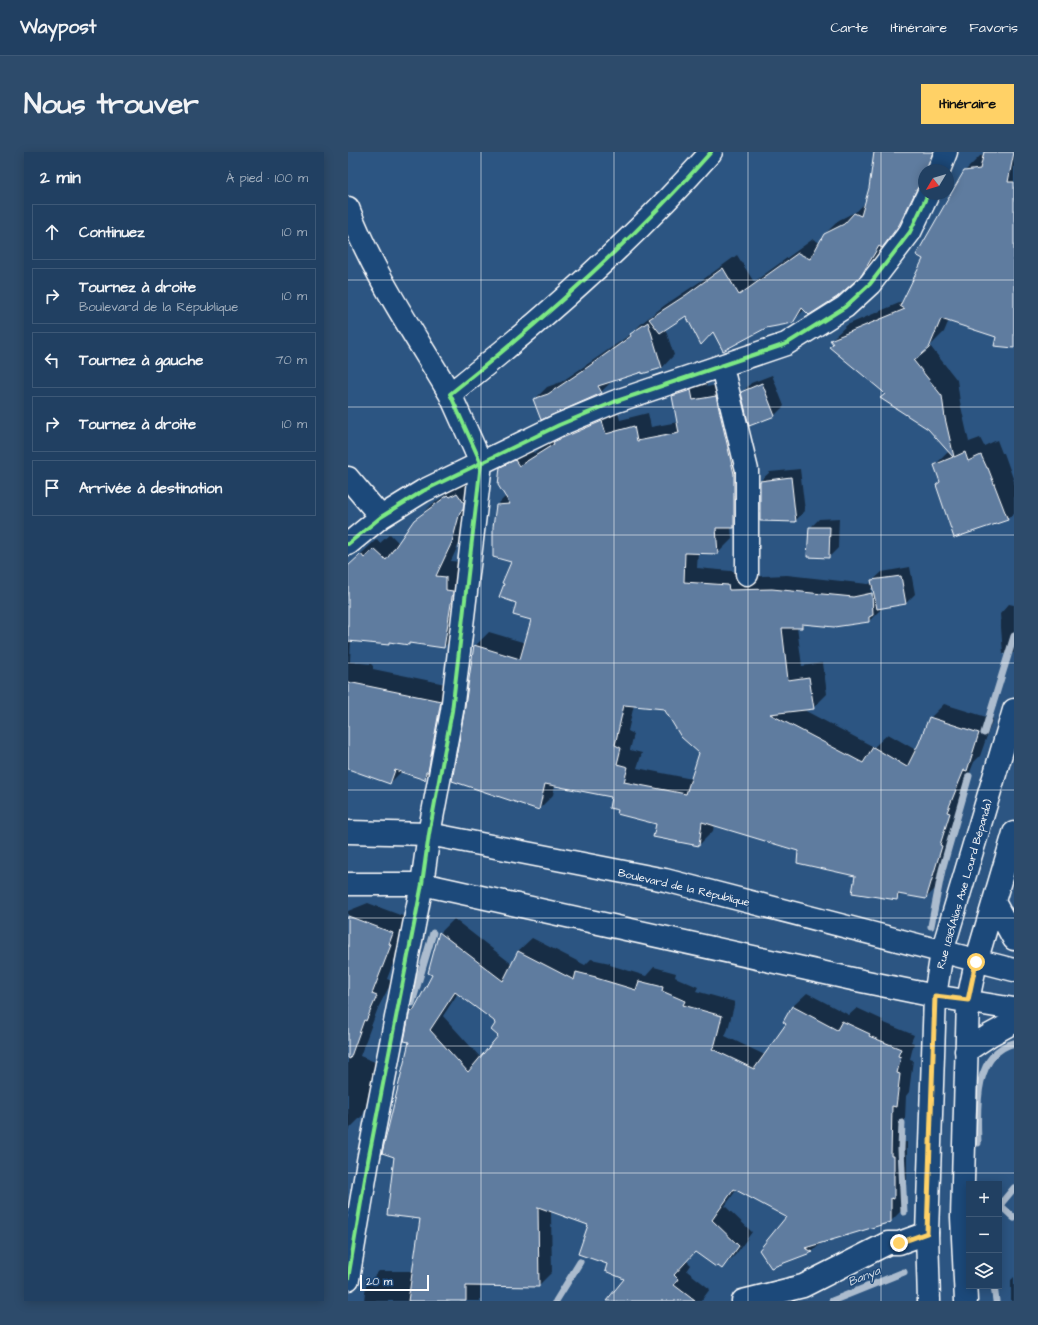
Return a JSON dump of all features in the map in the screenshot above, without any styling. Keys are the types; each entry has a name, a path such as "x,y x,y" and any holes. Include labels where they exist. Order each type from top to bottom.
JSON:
{"street":[{"path":"450,394 504,351 572,291 681,186 711,152"},
{"path":"941,164 946,152"},
{"path":"348,544 381,517 423,491 559,424 614,402 722,367 786,344 845,307 870,284 910,232 925,200"},
{"path":"348,208 364,245 381,277 450,394 481,463 452,711 429,834 422,884 368,1161 348,1279"},
{"path":"722,367 746,470 746,574"},
{"path":"348,478 381,517"},
{"name":"Rue 1.818(Alias Axe Lourd Bépanda)","path":"929,1301 927,1233 935,996 942,952 1014,710"},
{"name":"Boulevard de la République","path":"348,832 429,834 665,880 976,962 1014,970"},
{"path":"966,1301 962,1217 968,1000 976,962 1014,833"},
{"path":"348,884 422,884 935,996 968,1000 1014,1009"},
{"path":"994,902 1014,939"},
{"path":"966,1051 990,1035 1014,1022"},
{"path":"743,1301 803,1286 888,1243 899,1243 927,1233"}],"building":[{"path":"874,152 933,152 929,164 918,164 918,188 899,225 882,248 879,246 861,276 837,297 809,315 802,308 793,323 766,328 723,351 713,332 701,345 686,316 660,333 649,319 686,295 723,268 739,295 798,253 810,259 824,234 844,224 854,213 861,216 869,188"},
{"path":"984,152 1014,152 1008,182 1014,182 1014,348 994,346 996,337 941,319 929,348 914,361 942,396 945,418 954,457 965,452 968,461 981,455 988,468 1008,520 954,538 936,485 940,482 934,465 953,457 928,429 880,398 885,394 829,347 833,344 830,340 905,309 900,306 923,259 916,255 947,200 954,200 954,188 964,171 980,169"},
{"path":"648,322 662,368 642,374 642,372 598,386 602,393 541,420 533,399 548,394 631,336 630,334"},
{"path":"762,383 775,416 749,426 741,392"},
{"path":"691,390 693,400 716,396 734,474 734,528 716,528 718,554 685,553 684,582 728,585 729,590 772,589 853,597 872,593 873,615 869,617 869,622 834,627 802,624 802,628 782,628 788,680 809,677 814,709 770,714 863,763 873,747 907,767 919,743 929,717 979,733 967,771 964,770 947,812 950,813 926,899 898,894 897,900 852,893 855,876 797,863 798,851 702,822 699,846 653,837 656,824 617,814 618,810 609,808 611,797 545,784 539,810 452,781 474,645 520,659 531,620 513,615 516,603 499,597 504,584 502,583 511,562 493,557 493,527 496,505 510,504 498,485 500,467 515,460 519,466 554,444 553,442 602,421 606,434 634,426 637,441 679,433 672,396","holes":["624,705 664,709 681,737 699,753 686,794 624,782 628,767 617,764 621,748 615,745"]},
{"path":"791,477 796,522 760,521 760,481"},
{"path":"457,493 464,503 463,510 460,512 452,542 436,576 446,577 446,590 453,591 444,648 409,643 409,645 389,642 389,645 348,641 348,566 361,554 364,558 374,549 386,560 414,520 448,495 450,497"},
{"path":"809,527 830,527 829,558 807,557"},
{"path":"901,576 906,604 877,609 871,580"},
{"path":"348,682 441,701 428,772 426,772 425,780 395,770 390,784 348,769"},
{"path":"348,916 393,933 389,944 391,945 372,994 377,996 366,1021 364,1020 350,1059 348,1058"},
{"path":"439,932 503,981 518,951 574,980 576,972 636,990 639,981 663,987 662,991 685,1001 683,1005 722,1016 715,1044 712,1049 754,1069 786,1024 783,1022 792,1006 837,1030 842,1021 870,1034 869,1036 901,1049 898,1056 901,1057 897,1073 900,1074 896,1107 892,1106 891,1156 894,1156 894,1199 891,1198 891,1222 805,1248 813,1252 771,1268 759,1250 786,1217 734,1189 712,1220 739,1246 722,1269 718,1266 716,1267 695,1252 674,1275 678,1279 674,1285 695,1301 606,1301 624,1279 605,1271 607,1264 578,1254 588,1225 538,1207 539,1287 466,1286 466,1301 408,1301 420,1219 387,1215 394,1157 382,1153 409,1042 404,1041 410,1010 413,1011 432,975 428,973","holes":["455,992 494,1021 495,1024 491,1030 498,1036 468,1072 430,1030"]}],"waterway":[{"path":"984,733 1014,636"},
{"path":"931,926 942,870 969,776"},
{"path":"1014,910 1014,916"},
{"path":"412,1003 433,933"},
{"path":"978,1143 978,1099 984,1071 991,1058 1001,1049 1014,1043"},
{"path":"902,1123 901,1149 904,1212"},
{"path":"1002,1202 1014,1188"},
{"path":"1002,1207 1014,1218"},
{"path":"556,1301 580,1262"},
{"name":"Banya","path":"832,1301 904,1272"},
{"path":"994,1289 996,1301"}],"cycle path":[{"path":"348,1279 368,1161 422,884 429,834 452,711 481,463 450,394 485,366 586,279 650,217 711,152"},
{"path":"348,544 381,517 423,491 559,425 614,402 786,344 845,307 870,284 910,232 925,200"}],"route":[{"path":"899,1243 927,1233 935,996 968,1000 976,962"}]}
